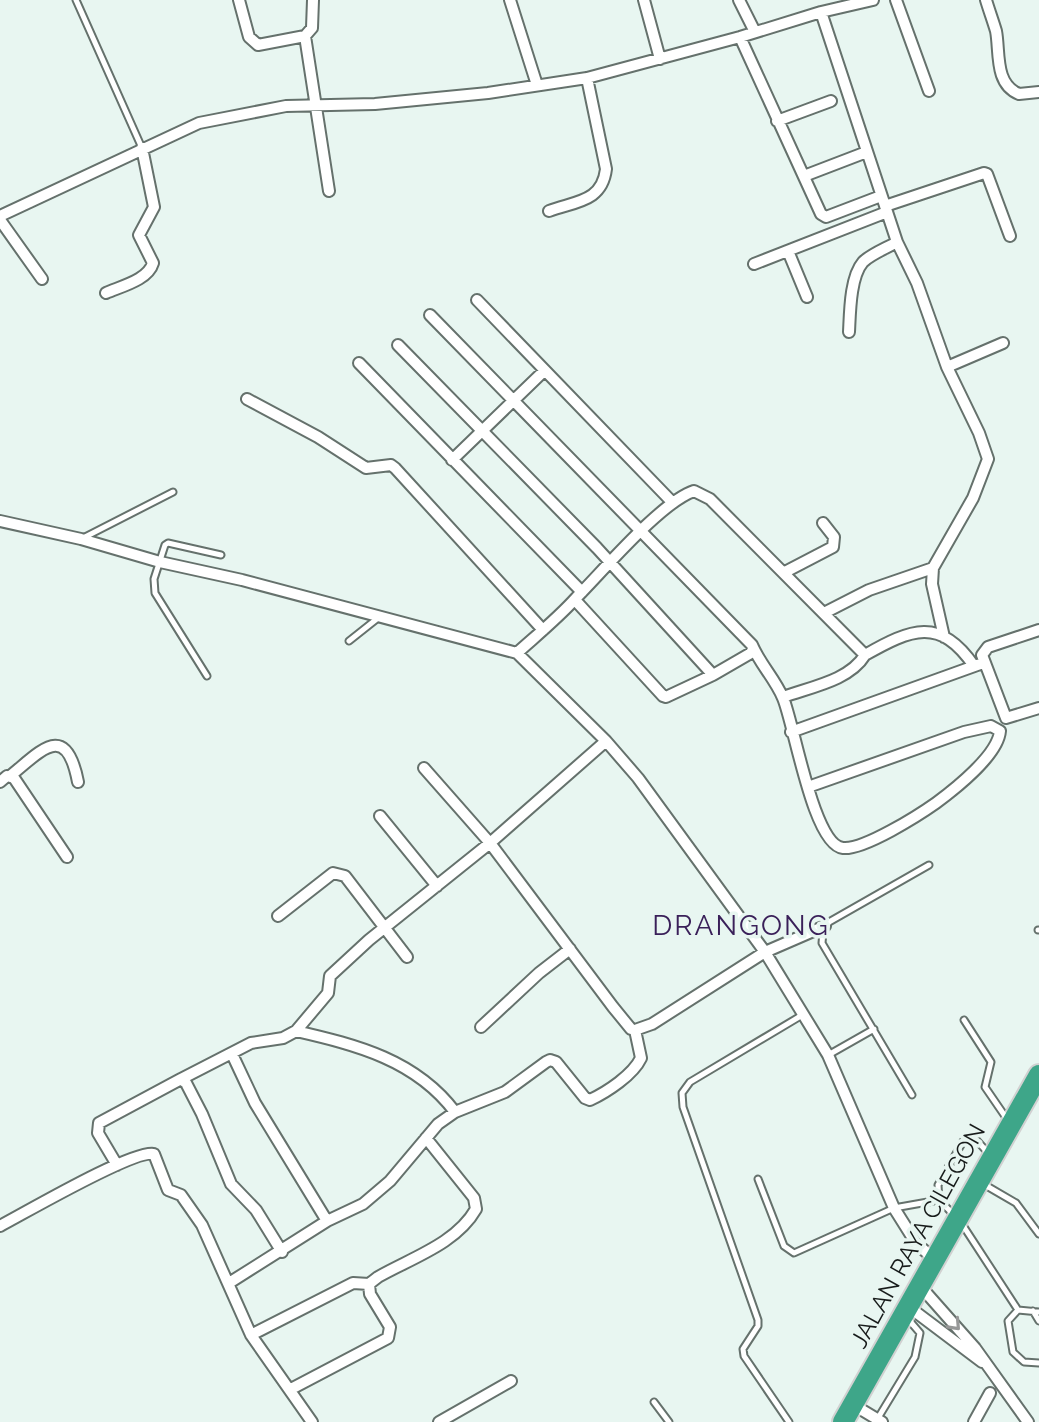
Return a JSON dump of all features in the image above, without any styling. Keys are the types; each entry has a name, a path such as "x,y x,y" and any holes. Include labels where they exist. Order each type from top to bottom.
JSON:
{"highway":[{"name":"JALAN RAYA CILEGON","path":"848,1413 911,1318 921,1287 935,1260 1035,1088"}],"street":[{"path":"239,0 249,37 258,45 305,36 312,28 313,0"},
{"path":"510,0 537,85"},
{"path":"644,0 660,59"},
{"path":"739,0 755,32"},
{"path":"42,279 0,218 199,123 286,106 375,104 587,78 873,0"},
{"path":"896,0 929,91"},
{"path":"986,0 997,36 996,53 1008,87 1019,94 1039,92"},
{"path":"821,12 897,242 917,283 947,367 988,459 973,498 933,568 932,584 944,637"},
{"path":"305,36 329,191"},
{"path":"740,37 817,208 826,217 884,205 984,173 1010,236"},
{"path":"549,211 597,194 604,182 606,169 587,78"},
{"path":"777,121 831,101"},
{"path":"106,293 150,272 153,263 139,235 154,207 142,148"},
{"path":"804,176 864,153"},
{"path":"754,264 884,205"},
{"path":"849,332 850,300 859,271 864,262 897,242"},
{"path":"788,251 807,297"},
{"path":"477,300 673,503"},
{"path":"430,315 748,641 783,697 808,787 823,827 833,843 840,848 853,846 903,825 960,783 976,768 999,737 1000,731 991,726"},
{"path":"947,367 1003,343"},
{"path":"398,345 484,431 713,675"},
{"path":"359,363 578,596 663,696 713,675 753,649"},
{"path":"452,460 544,371"},
{"path":"247,399 318,437 366,468 391,465 543,630"},
{"path":"517,653 641,532 684,494 694,491 710,499 865,655"},
{"path":"0,521 242,580 517,653 606,741 638,778 765,952 828,1055 894,1208 916,1243 935,1260"},
{"path":"785,572 833,547 834,537 823,523"},
{"path":"824,613 869,590 933,568"},
{"path":"783,697 843,676 860,664 865,655 908,635 927,630 944,637 979,665 1006,718"},
{"path":"979,665 988,647 1039,630"},
{"path":"791,732 979,665"},
{"path":"808,787 1039,708"},
{"path":"117,1165 98,1133 99,1123 251,1043 283,1038 296,1031 328,993 330,976 490,843 606,741"},
{"path":"67,857 5,779 46,747 56,744 71,757 78,782"},
{"path":"229,1283 376,1193 390,1181 429,1132 455,1112 505,1092 550,1060 556,1062 585,1098 594,1099 639,1063 641,1052 635,1030 623,1020 490,843 424,768"},
{"path":"380,816 437,886"},
{"path":"278,916 333,873 339,873 345,876 407,957"},
{"path":"635,1030 652,1024 765,952 825,926"},
{"path":"481,1027 570,949"},
{"path":"296,1031 357,1045 380,1055 435,1087 455,1112"},
{"path":"232,1054 255,1103 327,1221"},
{"path":"181,1079 202,1114 231,1184 256,1210 282,1252"},
{"path":"251,1335 353,1283 369,1284 461,1228 476,1209 474,1198 426,1138"},
{"path":"0,1226 117,1165 148,1153 154,1154 168,1190 185,1199 202,1225 251,1335 312,1422"},
{"path":"291,1389 388,1338 390,1327 370,1294 369,1284"},
{"path":"921,1287 965,1335 1028,1422"},
{"path":"911,1318 927,1321 987,1365"},
{"path":"439,1422 511,1381"},
{"path":"974,1422 990,1393"},
{"path":"848,1413 878,1421"}],"lane":[{"path":"76,0 142,148"},
{"path":"81,539 173,492"},
{"path":"207,676 155,593 154,579 165,545 171,543 221,555"},
{"path":"349,641 378,617"},
{"path":"912,1095 822,943 825,926 834,918 929,865"},
{"path":"789,1422 744,1356 743,1349 758,1326 758,1320 683,1107 682,1093 690,1082 804,1014"},
{"path":"964,1020 991,1062 985,1087 1011,1125"},
{"path":"828,1055 874,1029"},
{"path":"993,1157 972,1135 968,1136 938,1185 939,1200 959,1219 1018,1310"},
{"path":"758,1179 784,1246 794,1253 894,1208 939,1200"},
{"path":"979,1183 1016,1203 1039,1234"},
{"path":"1018,1310 1036,1311 1039,1321"},
{"path":"1018,1310 1008,1321 1013,1352 1024,1362 1039,1363"},
{"path":"911,1318 927,1321"},
{"path":"878,1421 915,1357 920,1339 911,1318"},
{"path":"654,1402 669,1422"}],"district":[{"name":"DRANGONG","path":"741,925"}]}
